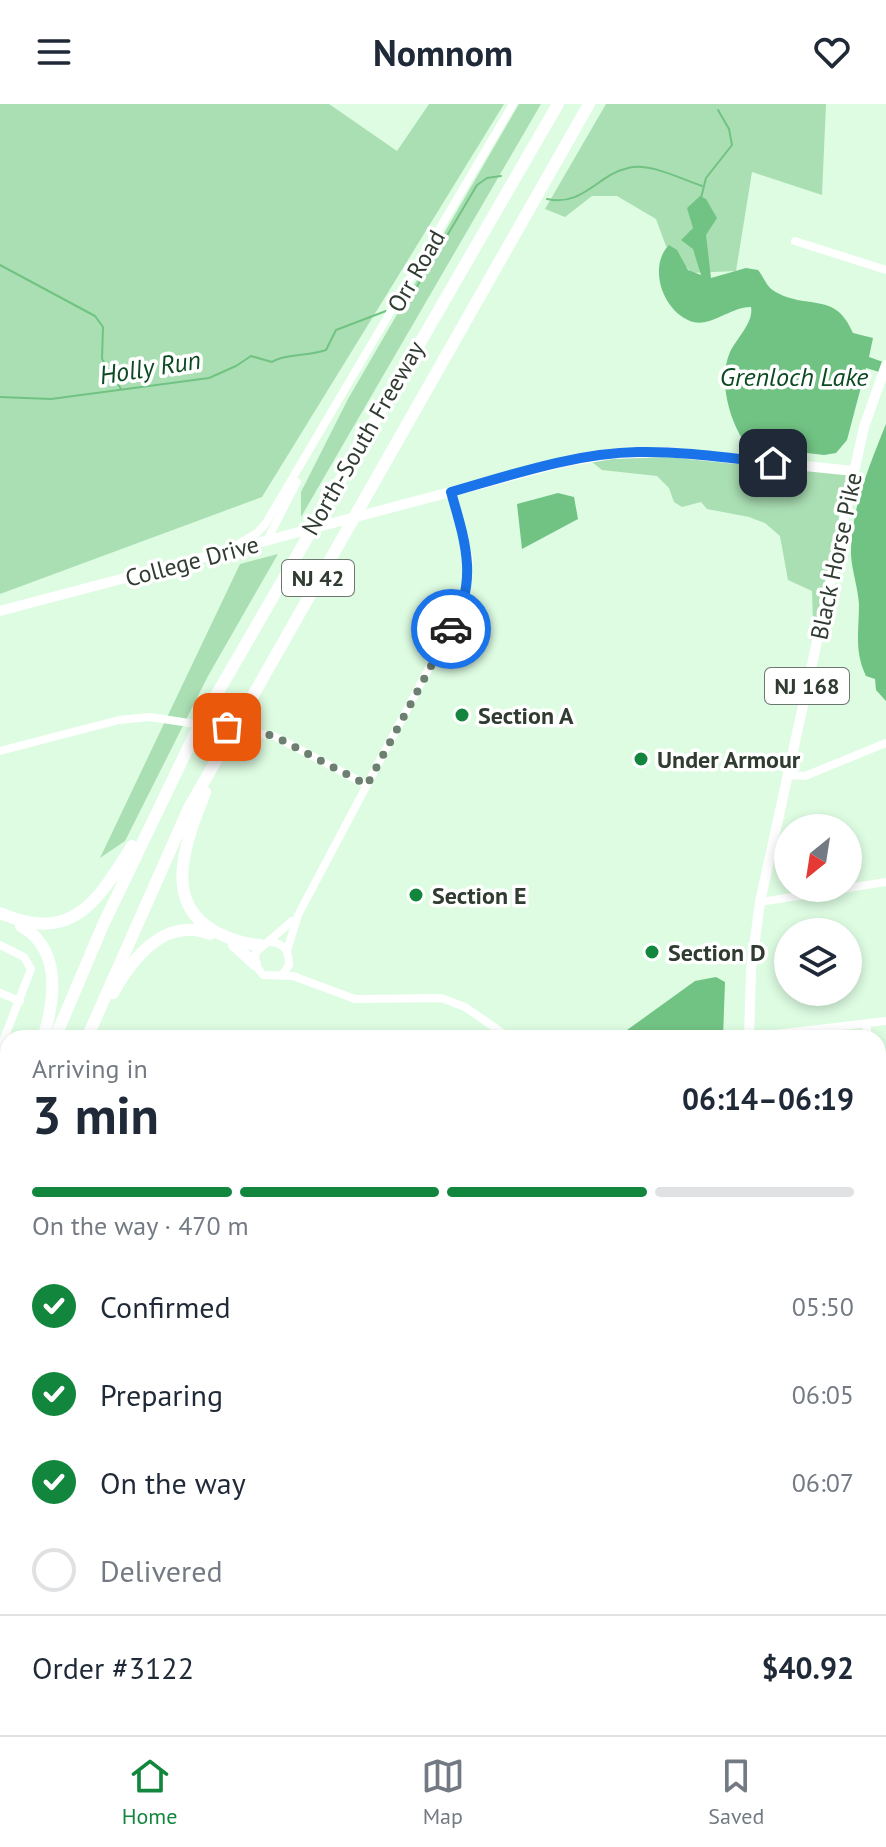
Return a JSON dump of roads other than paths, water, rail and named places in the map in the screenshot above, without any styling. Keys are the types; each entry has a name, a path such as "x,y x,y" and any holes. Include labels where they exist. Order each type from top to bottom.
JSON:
{"highway":[{"name":"North-South Freeway","path":"59,1030 162,796 267,603 558,104"},
{"name":"North-South Freeway","path":"91,1030 138,917 189,808 589,104"},
{"path":"218,757 184,853 184,896 192,912 210,929 240,943 265,944"},
{"path":"0,915 45,926 70,919 84,909 116,872 162,796"},
{"path":"0,915 29,931 45,949 52,989 44,1030"},
{"path":"93,1030 131,964 141,952 165,936 183,930 201,930 241,948 255,964"}],"main road":[{"name":"Black Horse Pike","path":"749,1030 751,970 760,902 854,471 886,351"},
{"name":"Black Horse Pike","path":"871,405 886,365"},
{"name":"College Drive","path":"0,610 564,462 636,452 854,471"}],"street":[{"name":"Orr Road","path":"221,554 262,528 513,104"},
{"path":"795,241 886,270"},
{"name":"Orr Road","path":"266,542 318,438"},
{"path":"282,975 298,915 465,600 469,558 451,492"},
{"path":"0,751 132,718 177,720 253,731 297,746 367,785"},
{"path":"787,775 805,776 886,743"},
{"path":"760,902 886,882"},
{"path":"298,915 254,956 255,964 266,976 282,975 355,999 441,998 465,1007 498,1030"},
{"path":"265,944 281,944 288,956 321,987"},
{"path":"0,945 18,953 29,963 30,976 6,1030"},
{"path":"0,993 20,1001"},
{"path":"812,1030 886,1021"},
{"path":"866,1024 867,1030"}],"water":[{"name":"Grenloch Lake","path":"700,196 706,199 717,218 706,235 711,278 746,268 758,270 774,291 786,297 829,306 846,320 853,333 873,338 869,357 886,363 886,374 866,368 847,440 836,453 824,455 781,450 767,442 745,443 730,411 725,374 730,352 748,324 751,307 698,323 680,315 666,298 661,287 659,264 669,245 677,250 688,270 701,275 693,249 681,240 693,228 687,208"},
{"name":"Grenloch Lake","path":"886,424 886,701 876,690 875,679 866,676 860,658 859,604 851,555 857,505"},
{"path":"558,493 574,497 578,519 522,549 517,504"},
{"path":"716,977 725,982 723,1030 627,1030 695,981"}],"waterway":[{"path":"701,198 706,178 732,145 729,129 718,110"},
{"name":"Holly Run","path":"547,199 570,199 617,172 636,167 655,169 702,186"},
{"name":"Holly Run","path":"396,310 406,305 477,185 487,178 501,176"},
{"path":"0,265 95,316 103,327 102,359 121,389"},
{"name":"Holly Run","path":"0,397 51,399 209,378 251,356 272,362 326,350 336,330 386,311"}],"place":[{"name":"Section A","path":"462,715"},
{"name":"Under Armour","path":"641,759"},
{"name":"Section E","path":"416,895"},
{"name":"Section D","path":"652,952"}]}
